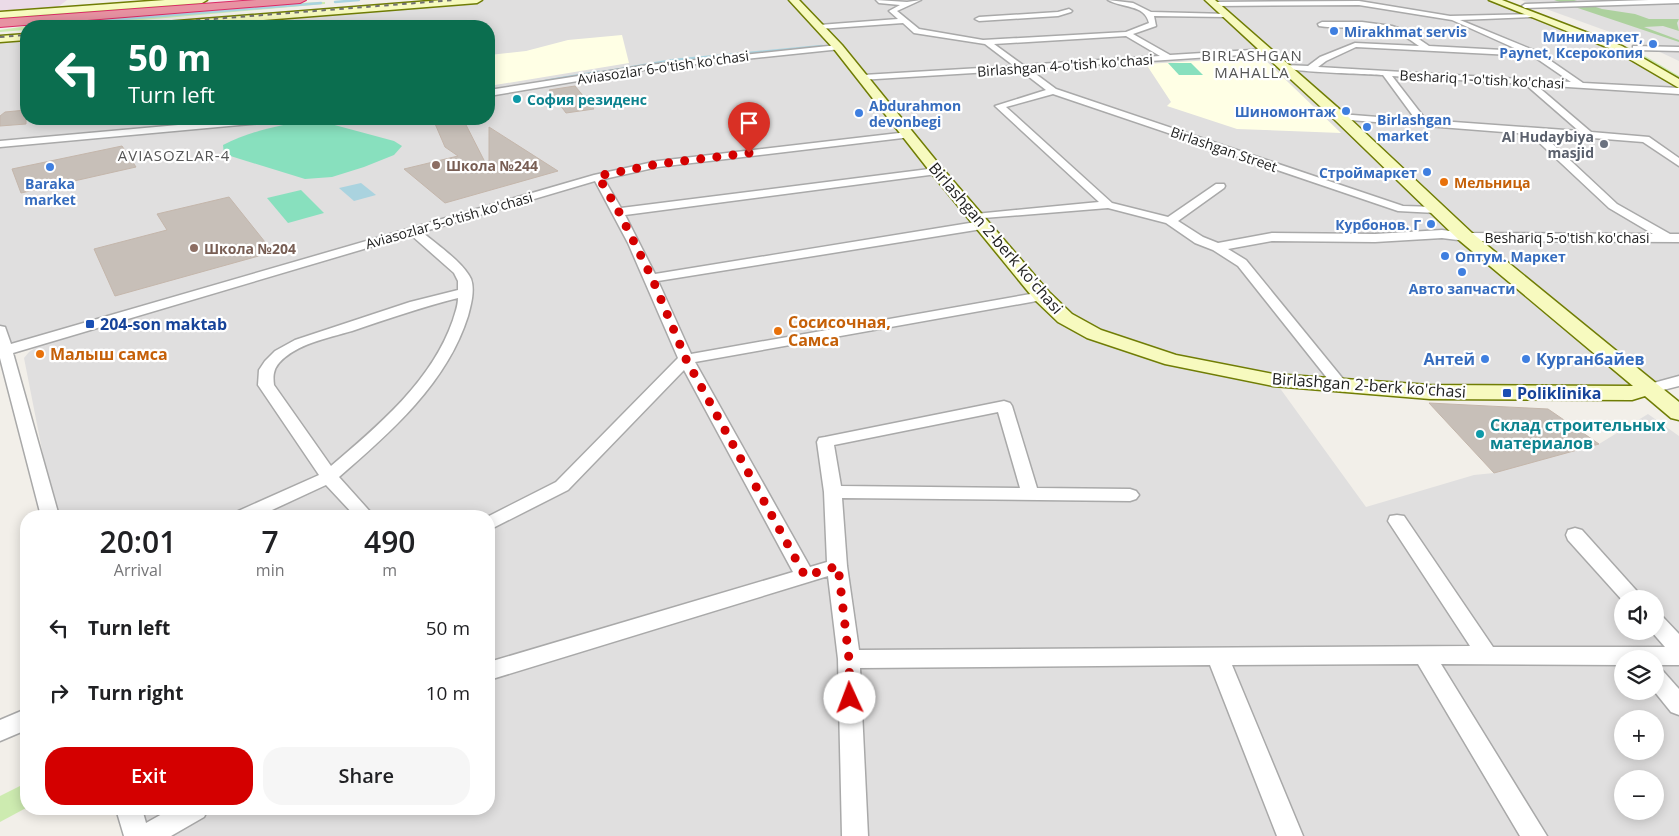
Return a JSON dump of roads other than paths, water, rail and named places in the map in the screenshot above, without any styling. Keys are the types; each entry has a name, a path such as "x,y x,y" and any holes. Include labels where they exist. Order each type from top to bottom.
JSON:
{"highway":[{"path":"0,20 224,0"},
{"path":"199,2 244,0"},
{"path":"0,20 74,17 300,0"}],"main road":[{"path":"233,20 477,0"},
{"name":"Birlashgan 2-berk ko'chasi","path":"794,0 836,45 978,221 1042,296 1065,318 1080,327 1128,347 1172,360 1273,380 1430,392 1632,393 1650,388"},
{"path":"1494,0 1618,48 1679,84"},
{"path":"1508,0 1636,48 1679,73"},
{"path":"1212,2 1340,117 1466,237 1679,413"},
{"path":"56,20 74,17"},
{"path":"0,29 20,26"},
{"path":"0,39 20,37"}],"street":[{"path":"918,0 892,11 920,32 987,42 1127,34 1153,24 1154,22 1148,14 1134,5 1113,0"},
{"path":"879,1 906,4"},
{"path":"1525,6 1679,1"},
{"path":"1212,2 1359,3 1450,18 1533,15"},
{"path":"1290,4 1306,14"},
{"path":"979,19 1044,15 1069,11"},
{"path":"1148,14 1226,15"},
{"path":"1044,15 1052,20"},
{"path":"1450,18 1535,54 1582,85"},
{"path":"1314,19 1339,34"},
{"path":"819,27 903,21"},
{"path":"1322,24 1370,24 1388,27 1405,33 1428,49"},
{"path":"1069,31 1077,36"},
{"path":"1127,34 1169,58"},
{"path":"1347,40 1355,45"},
{"name":"Birlashgan Street","path":"987,42 1053,91 1402,209 1436,210"},
{"name":"Aviasozlar 6-o'tish ko'chasi","path":"495,87 681,60 836,45"},
{"path":"1309,69 1323,59 1355,45 1535,54"},
{"path":"1636,48 1679,48"},
{"name":"Birlashgan 4-o'tish ko'chasi","path":"863,78 1268,51"},
{"name":"Aviasozlar 6-o'tish ko'chasi","path":"495,92 681,60"},
{"name":"Beshariq 1-o'tish ko'chasi","path":"1285,67 1679,91"},
{"path":"1385,73 1423,123"},
{"path":"1528,82 1590,136"},
{"path":"1053,91 1000,106 1108,204"},
{"path":"1340,117 1646,139 1679,163"},
{"path":"0,144 159,125"},
{"path":"0,138 194,125"},
{"name":"Beshariq 5-o'tish ko'chasi","path":"1534,132 1613,206 1674,238"},
{"name":"Aviasozlar 5-o'tish ko'chasi","path":"2,352 108,318 414,231 598,176 658,164 908,135"},
{"path":"619,212 937,171"},
{"path":"598,176 619,212 652,278 686,359 805,576"},
{"path":"1170,221 1220,186"},
{"path":"652,278 978,221 1108,204 1170,221 1199,240 1217,247 1242,263 1340,385"},
{"path":"256,510 329,477 383,430 434,372 455,336 465,304 465,281 459,271 414,231"},
{"name":"Beshariq 5-o'tish ko'chasi","path":"1217,247 1272,238 1375,238 1442,234 1466,237 1674,238"},
{"path":"359,510 329,477 266,385 264,374 270,363 283,352 300,343 415,305 466,292"},
{"path":"495,521 562,486 686,359 1042,296"},
{"path":"0,330 2,352 48,510"},
{"path":"1650,388 1679,381"},
{"path":"855,836 849,659 838,566 834,492 825,442 1004,406 1030,493"},
{"path":"834,492 1130,495"},
{"path":"1397,521 1487,655"},
{"path":"1575,535 1626,590"},
{"path":"495,669 838,566"},
{"path":"1664,632 1679,648"},
{"path":"849,659 1218,658 1424,655 1614,657"},
{"path":"1424,655 1534,836"},
{"path":"1664,656 1679,656"},
{"path":"1218,658 1290,836"},
{"path":"1664,688 1679,705"},
{"path":"0,730 20,722"},
{"path":"131,815 137,836"},
{"path":"147,836 184,815"}],"water":[{"path":"361,183 376,195 354,201 339,188"}],"waterway":[{"path":"335,2 359,0"},
{"path":"111,20 321,3"},
{"path":"591,74 674,60 822,46"},
{"path":"546,81 599,72"}],"railway":[{"path":"200,20 454,0"},
{"path":"0,37 20,35"}],"place":[{"name":"Mirakhmat servis","path":"1334,31"},
{"name":"Минимаркет, Paynet, Ксерокопия","path":"1653,44"},
{"name":"София резиденс","path":"517,99"},
{"name":"Шиномонтаж","path":"1346,111"},
{"name":"Abdurahmon devonbegi","path":"859,113"},
{"name":"Birlashgan market","path":"1367,127"},
{"name":"Al Hudaybiya masjid","path":"1604,144"},
{"name":"Школа №244","path":"436,165"},
{"name":"Baraka market","path":"50,167"},
{"name":"Строймаркет","path":"1427,172"},
{"name":"Мельница","path":"1444,182"},
{"name":"Курбонов. Г","path":"1431,224"},
{"name":"Школа №204","path":"194,248"},
{"name":"Оптум. Маркет","path":"1445,256"},
{"name":"Авто запчасти","path":"1462,272"},
{"name":"204-son maktab","path":"90,324"},
{"name":"Сосисочная, Самса","path":"778,331"},
{"name":"Малыш самса","path":"40,354"},
{"name":"Антей","path":"1485,359"},
{"name":"Курганбайев","path":"1526,359"},
{"name":"Poliklinika","path":"1507,393"},
{"name":"Склад строительных материалов","path":"1480,434"}],"district":[{"name":"BIRLASHGAN MAHALLA","path":"1252,64"},
{"name":"AVIASOZLAR-4","path":"174,155"}]}
